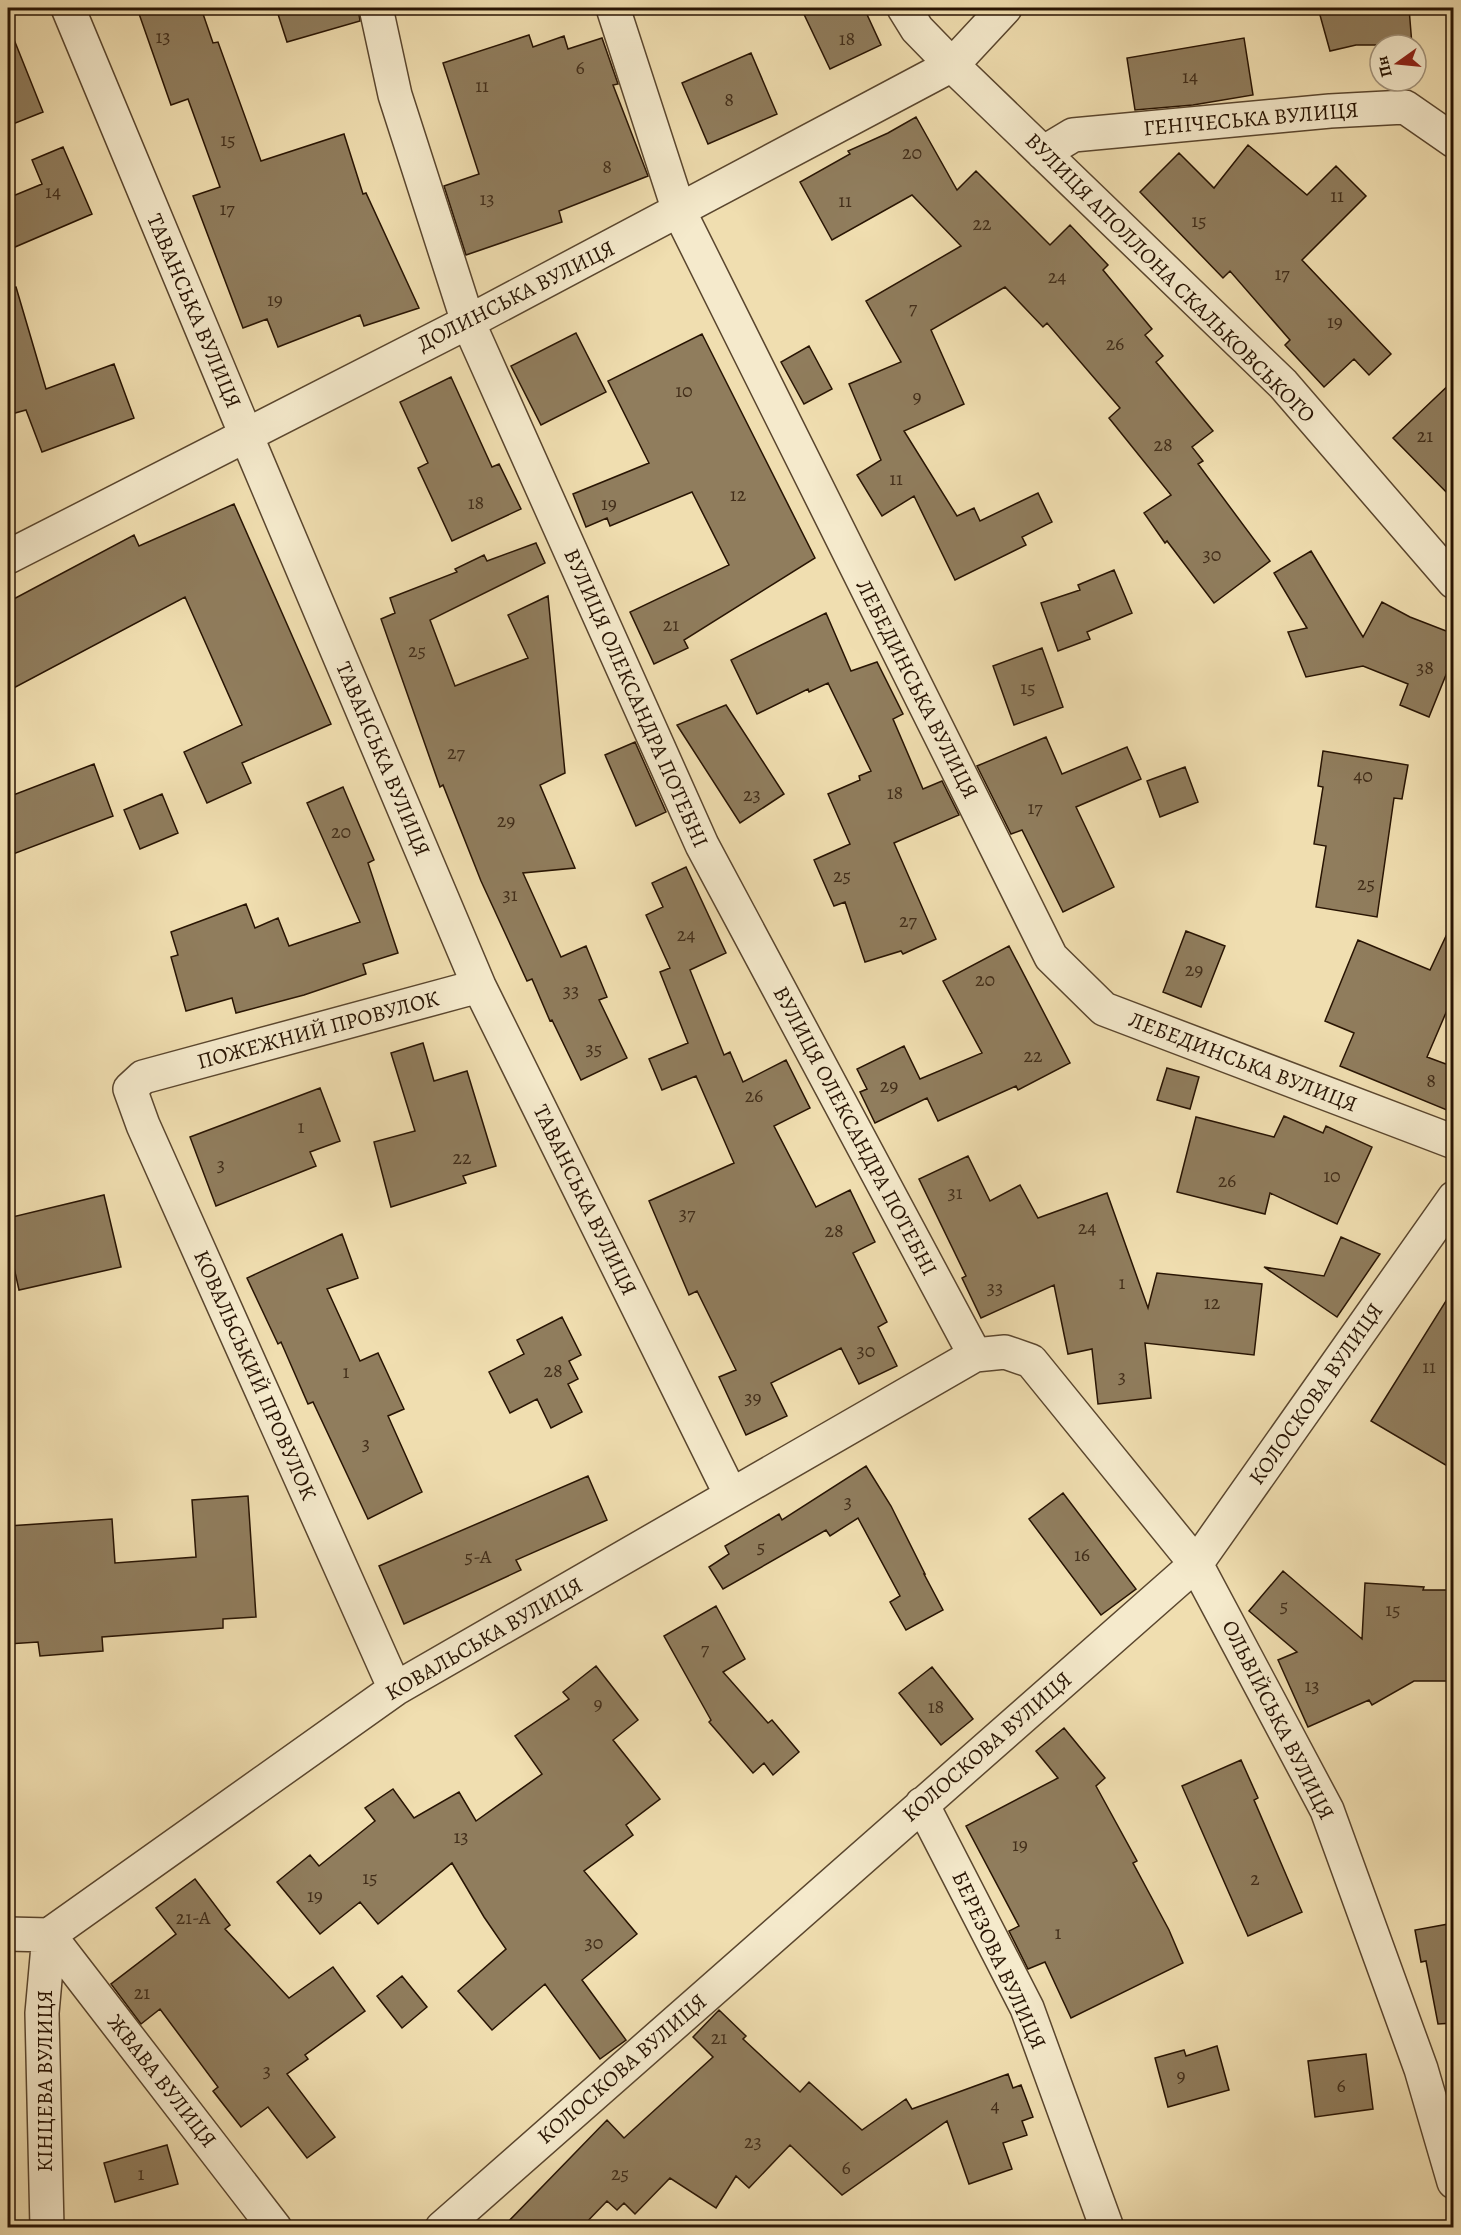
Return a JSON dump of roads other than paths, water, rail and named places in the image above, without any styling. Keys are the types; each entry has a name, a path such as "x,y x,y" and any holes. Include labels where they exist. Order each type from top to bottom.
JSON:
{"street":[{"name":"ТАВАНСЬКА ВУЛИЦЯ","path":"68,8 479,986 731,1495"},
{"name":"ВУЛИЦЯ ОЛЕКСАНДРА ПОТЕБНІ","path":"376,8 395,95 468,322 702,845 975,1355"},
{"name":"ЛЕБЕДИНСЬКА ВУЛИЦЯ","path":"613,8 679,211 1051,957 1104,1009 1454,1142"},
{"name":"ВУЛИЦЯ АПОЛЛОНА СКАЛЬКОВСЬКОГО","path":"904,8 917,29 952,64 1283,384 1454,582"},
{"name":"ДОЛИНСЬКА ВУЛИЦЯ","path":"8,557 468,322 952,64 1005,8"},
{"name":"ГЕНІЧЕСЬКА ВУЛИЦЯ","path":"1043,153 1073,135 1330,111 1405,107 1454,141"},
{"name":"ПОЖЕЖНИЙ ПРОВУЛОК","path":"157,1074 479,986"},
{"name":"КОВАЛЬСЬКИЙ ПРОВУЛОК","path":"157,1074 143,1077 130,1089 136,1107 395,1689"},
{"name":"КОЛОСКОВА ВУЛИЦЯ","path":"442,2228 1196,1564 1454,1198"},
{"name":"ОЛЬВІЙСЬКА ВУЛИЦЯ","path":"975,1355 1005,1352 1030,1361 1196,1564 1327,1810 1421,2069 1446,2127 1454,2181"},
{"name":"КОВАЛЬСЬКА ВУЛИЦЯ","path":"49,1935 395,1689 975,1355"},
{"name":"БЕРЕЗОВА ВУЛИЦЯ","path":"922,1804 1027,2008 1100,2226"},
{"path":"8,1934 49,1935"},
{"name":"КІНЦЕВА ВУЛИЦЯ","path":"46,2228 42,2013 49,1935"},
{"name":"ЖВАВА ВУЛИЦЯ","path":"49,1935 275,2228"}]}
